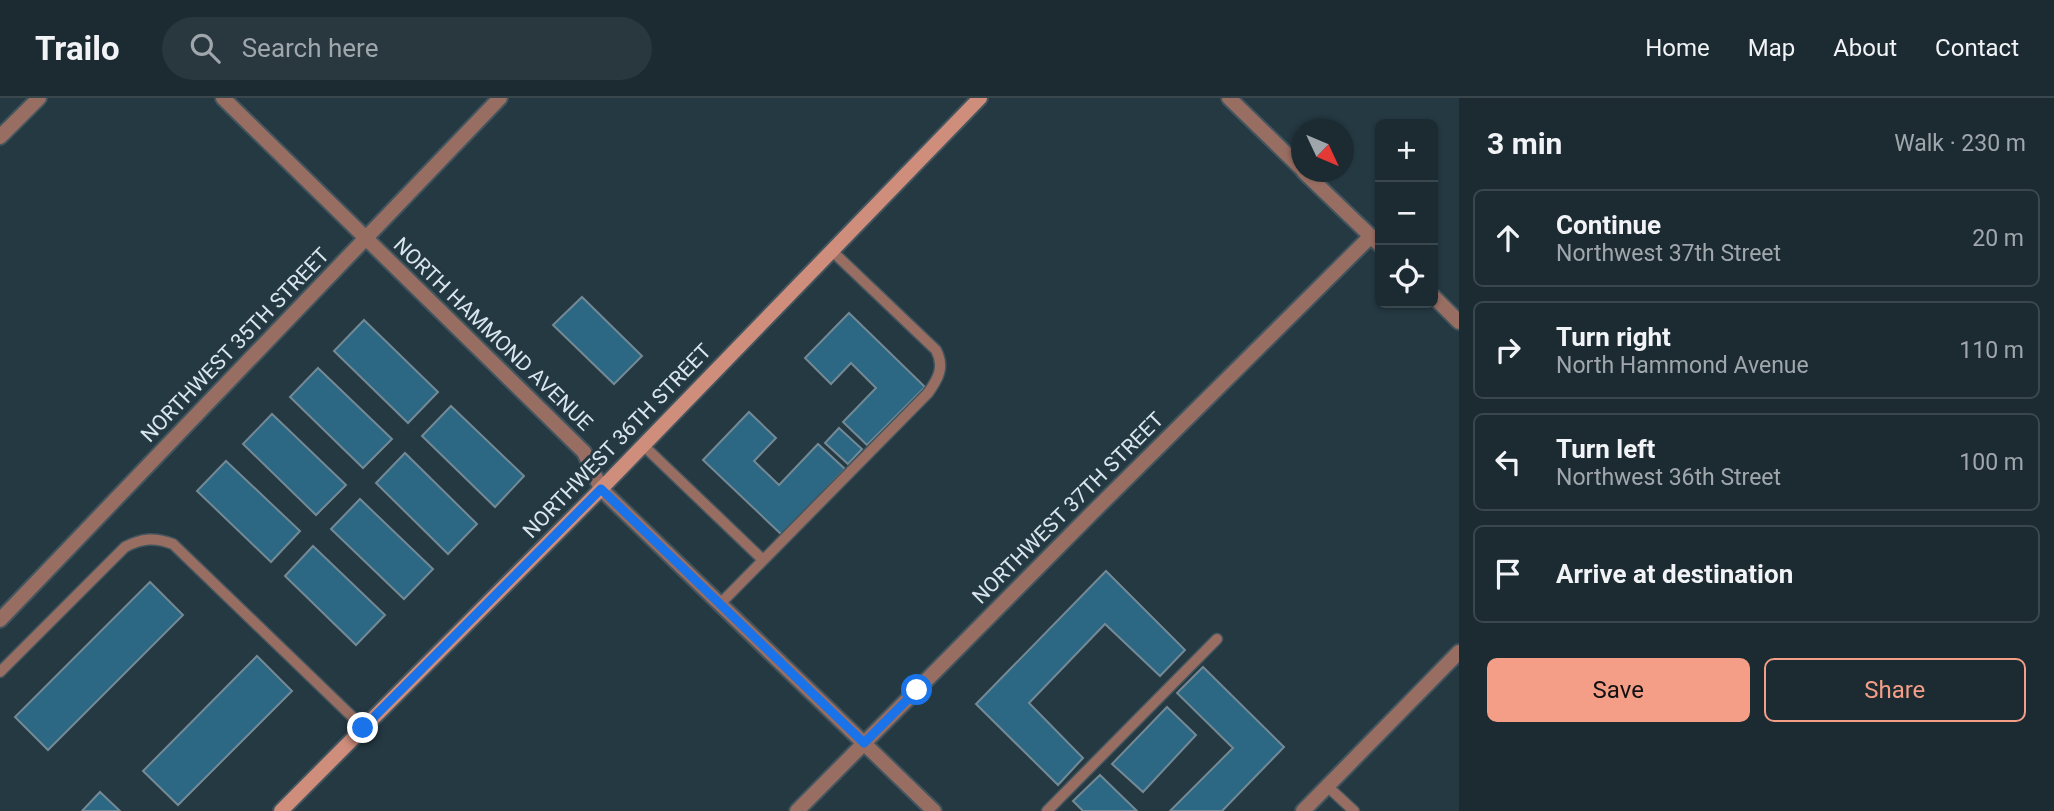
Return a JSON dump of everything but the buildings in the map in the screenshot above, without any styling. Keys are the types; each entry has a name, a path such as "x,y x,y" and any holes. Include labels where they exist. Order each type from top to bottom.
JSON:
{"main road":[{"name":"NORTHWEST 36TH STREET","path":"281,811 644,446 980,98"}],"street":[{"path":"0,137 39,98"},
{"name":"NORTH HAMMOND AVENUE","path":"223,98 584,452 601,489 934,811"},
{"name":"NORTHWEST 35TH STREET","path":"0,620 500,98"},
{"path":"1229,98 1291,158"},
{"path":"1315,182 1375,240"},
{"name":"NORTHWEST 37TH STREET","path":"797,811 1375,242"},
{"path":"1438,301 1459,322"},
{"path":"1303,811 1459,652"}],"lane":[{"path":"720,604 928,393 939,377 941,359 936,350 832,251"},
{"path":"644,446 763,560"},
{"path":"0,672 125,547 138,541 162,540 173,544 363,728"},
{"path":"1047,811 1217,639"},
{"path":"1327,786 1354,811"}],"route":[{"path":"363,728 601,489 864,743 917,690"}]}
